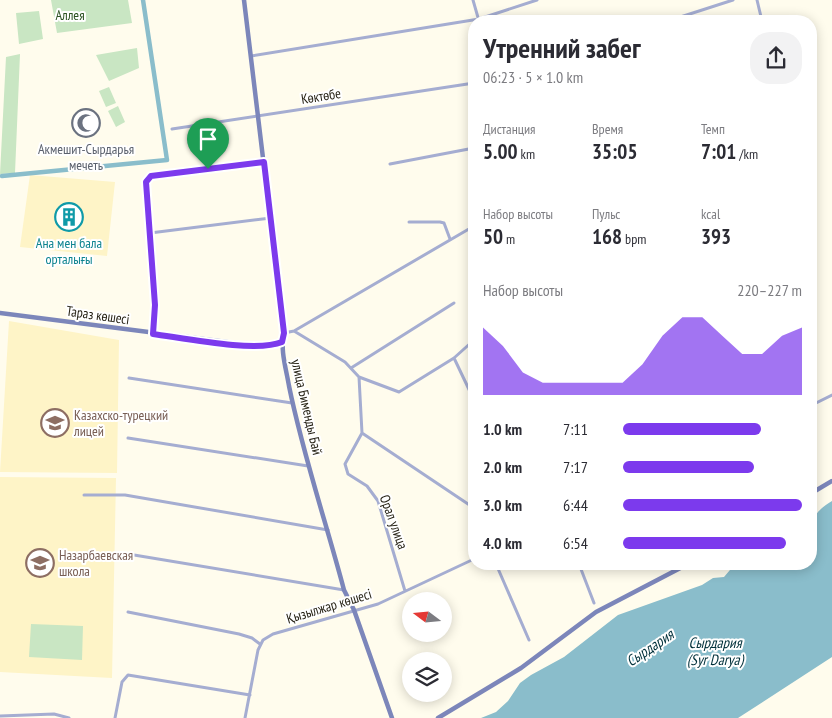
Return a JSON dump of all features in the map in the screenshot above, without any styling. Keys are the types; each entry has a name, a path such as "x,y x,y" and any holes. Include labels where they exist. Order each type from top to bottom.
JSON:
{"street":[{"name":"улица Бименды Бай","path":"244,0 284,333 282,342 293,403 308,466 344,590 354,610 392,718"},
{"path":"473,0 478,15"},
{"path":"494,15 537,0"},
{"path":"687,15 733,0"},
{"path":"757,0 761,15"},
{"path":"251,56 468,22"},
{"name":"Көктөбе","path":"172,130 468,84"},
{"path":"390,164 468,149"},
{"path":"153,334 155,305 146,182 151,176 264,162"},
{"path":"150,232 271,218"},
{"path":"409,222 444,223 450,239"},
{"path":"284,333 294,331 468,229"},
{"path":"351,368 454,304"},
{"name":"Тараз көшесі","path":"0,313 250,345 275,345 282,342"},
{"path":"294,331 346,362 359,378 399,392 454,358 468,345"},
{"path":"454,358 468,387"},
{"path":"129,378 293,403"},
{"path":"359,378 362,433 468,504"},
{"path":"817,403 832,396"},
{"name":"Орал улица","path":"362,433 345,464 348,474 367,486 378,501 405,591"},
{"path":"128,438 308,466"},
{"path":"817,490 832,481"},
{"path":"84,495 125,495 328,530"},
{"path":"128,554 344,590"},
{"name":"Қызылжар көшесі","path":"260,644 273,634 378,604 468,562"},
{"path":"499,570 529,640"},
{"path":"581,570 594,603"},
{"path":"438,718 521,668 596,612 676,570"},
{"path":"128,612 239,634 252,638 260,644 246,718"},
{"path":"115,718 122,682 128,675 250,695"},
{"path":"0,716 54,714 68,718"}],"shaded area":[{"path":"30,175 115,182 107,256 20,247"},
{"path":"9,321 119,340 117,473 0,472"},
{"path":"0,477 116,478 112,678 0,672"}],"green space":[{"name":"Аллея","path":"51,0 128,0 132,23 57,33"},
{"path":"39,11 43,39 19,44 16,13"},
{"path":"137,48 139,68 109,81 96,55"},
{"path":"20,54 15,173 0,174 6,57"},
{"path":"109,87 116,103 106,107 99,91"},
{"path":"118,106 125,122 116,127 108,111"},
{"path":"31,624 83,626 82,660 29,657"}],"water":[{"name":"Сырдария (Syr Darya)","path":"832,501 832,657 738,718 481,718 496,712 508,701 520,683 564,657 618,615 702,585 713,578 724,577 730,570 817,570 817,514"}],"waterway":[{"path":"2,176 167,160 143,0"}],"place":[{"name":"Акмешит-Сырдарья мечеть","path":"86,123"},
{"name":"Ана мен бала орталығы","path":"69,217"},
{"name":"Казахско-турецкий лицей","path":"55,423"},
{"name":"Назарбаевская школа","path":"40,563"}],"route":[{"path":"264,162 284,333 282,342 275,345 250,345 153,334 155,305 146,182 151,176 208,169 264,162"}],"water label":[{"name":"Сырдария","path":"650,648"}]}
